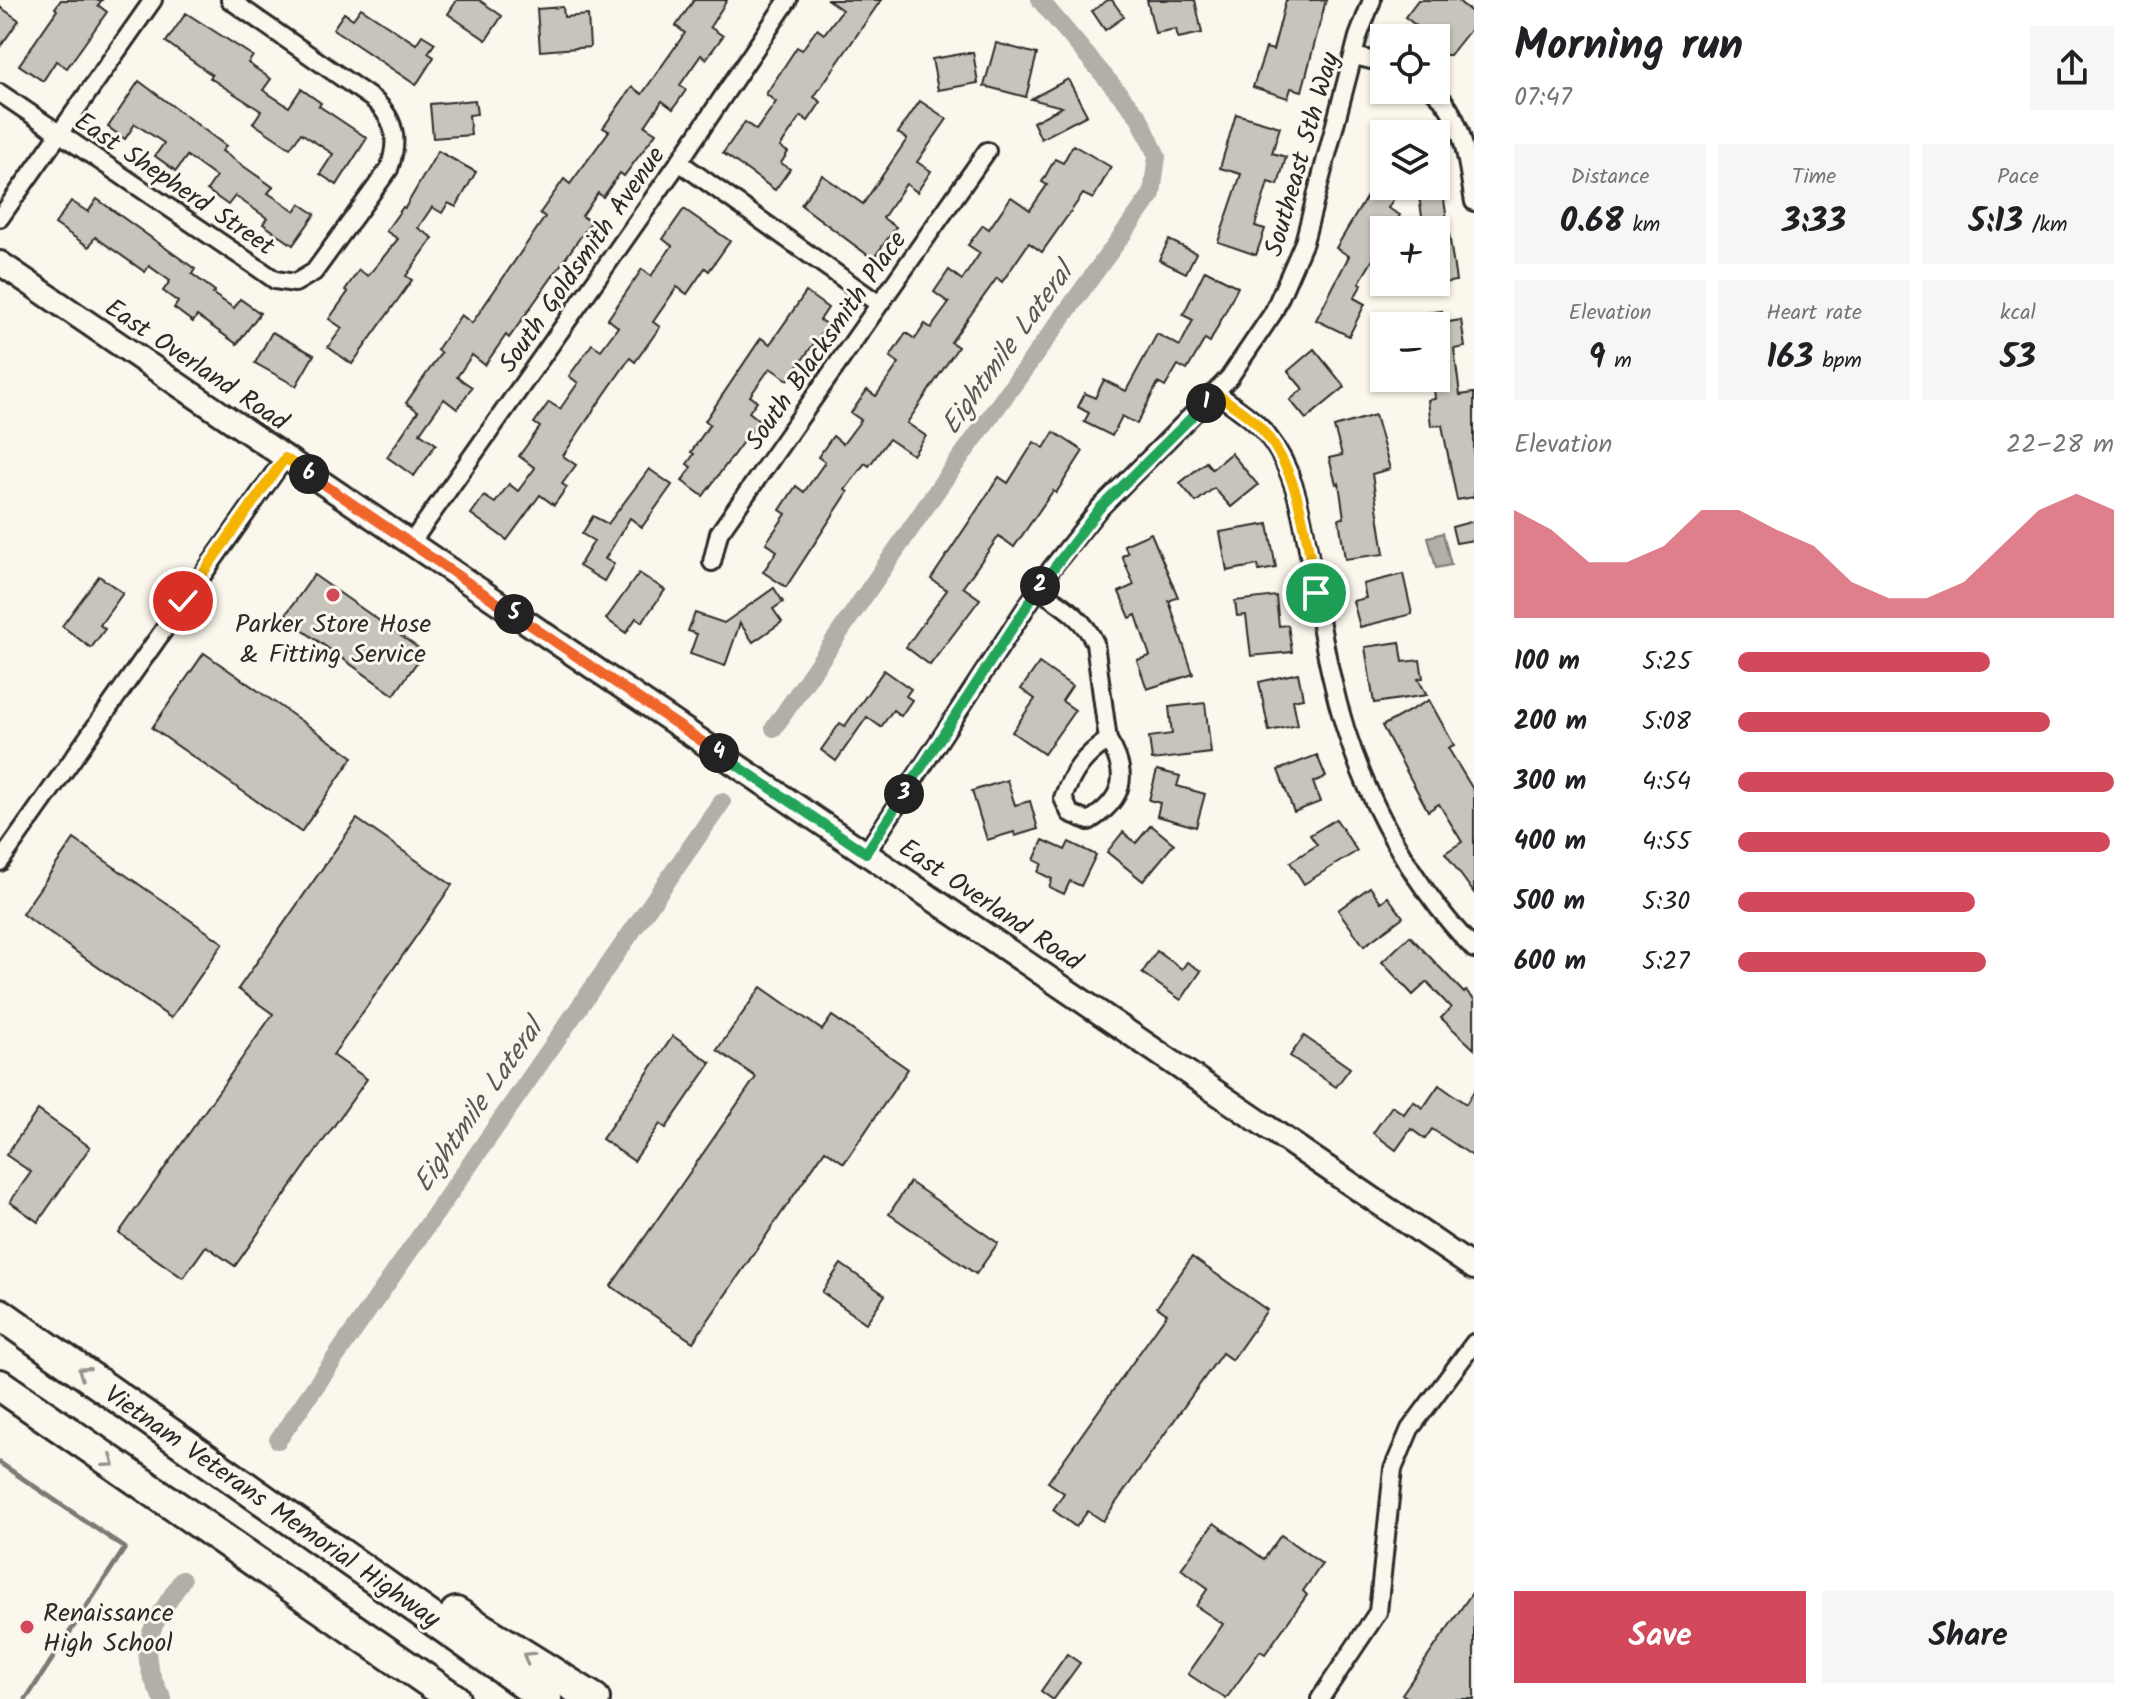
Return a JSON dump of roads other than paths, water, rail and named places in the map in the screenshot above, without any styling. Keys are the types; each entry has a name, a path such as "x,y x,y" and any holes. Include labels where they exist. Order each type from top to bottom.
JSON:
{"highway":[{"name":"Vietnam Veterans Memorial Highway","path":"0,1314 546,1699"},
{"path":"0,1385 454,1699"},
{"path":"261,1498 594,1699"},
{"path":"228,1544 429,1699"}],"main road":[{"name":"East Overland Road","path":"0,263 1471,1261"}],"street":[{"path":"0,218 153,0"},
{"name":"East Shepherd Street","path":"0,93 275,280 295,283 314,272 389,169 396,138 386,111 374,100 230,0"},
{"name":"South Goldsmith Avenue","path":"411,543 679,162 788,0"},
{"name":"Southeast 5th Way","path":"866,853 1038,589 1099,509 1216,393 1252,347 1290,278 1310,223 1372,0"},
{"path":"1354,56 1370,60"},
{"path":"1445,104 1458,125 1474,202"},
{"name":"South Blacksmith Place","path":"712,562 719,533 987,151"},
{"path":"679,162 879,304"},
{"path":"1216,393 1253,420 1267,435 1288,468 1300,505 1332,680 1362,775 1384,822 1418,879 1474,949"},
{"path":"0,862 285,458"},
{"path":"1038,589 1079,617 1089,629 1095,643 1108,740 1121,760 1122,786 1105,810 1089,821 1070,813 1063,798 1072,776 1087,754 1108,740"},
{"path":"1320,1699 1378,1612 1393,1469 1410,1429 1474,1343"}],"waterway":[{"name":"Eightmile Lateral","path":"774,728 942,483 1152,194 1157,156 1139,117 1040,0"},
{"name":"Eightmile Lateral","path":"278,1440 722,802"},
{"path":"0,1463 125,1548 26,1699"},
{"name":"Eightmile Lateral","path":"163,1699 153,1681 147,1650 155,1624 182,1580"}],"place":[{"name":"Parker Store Hose & Fitting Service","path":"333,595"},
{"name":"Renaissance High School","path":"27,1627"}]}
